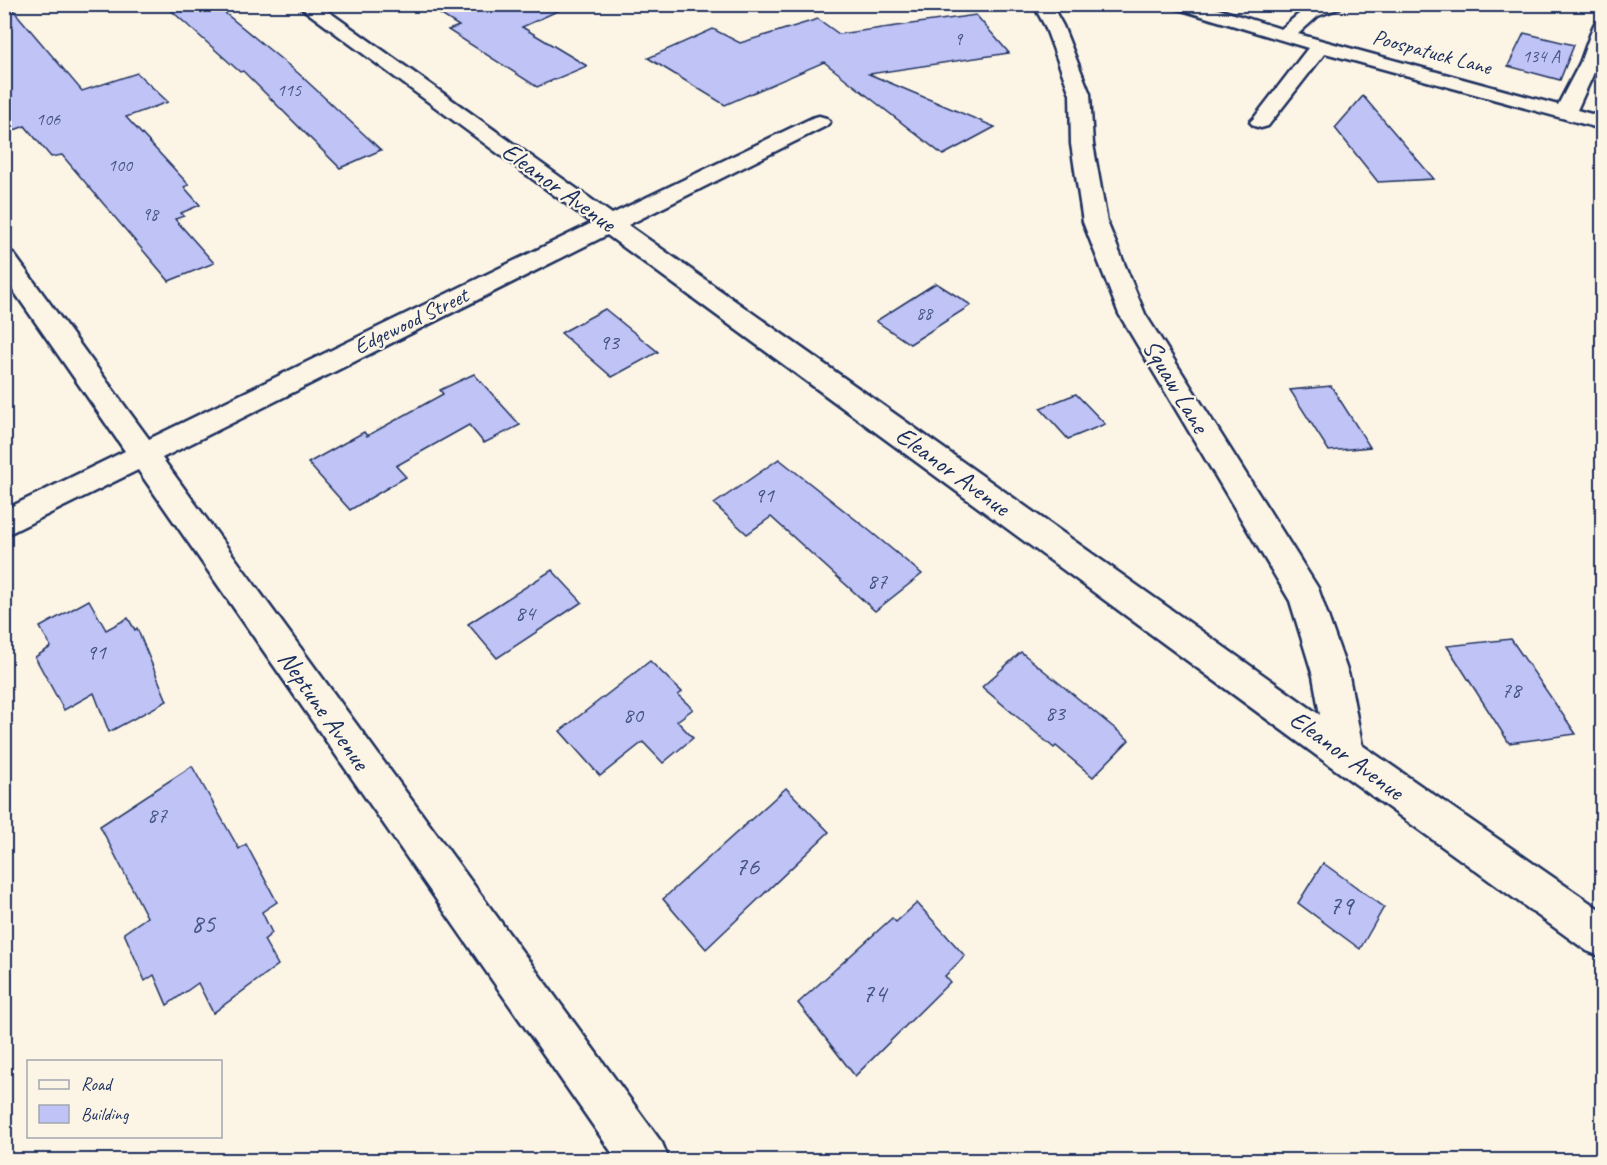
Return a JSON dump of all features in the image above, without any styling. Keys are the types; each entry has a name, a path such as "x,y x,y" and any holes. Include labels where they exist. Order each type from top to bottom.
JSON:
{"street":[{"name":"Eleanor Avenue","path":"304,4 1345,755 1602,936"},
{"name":"Squaw Lane","path":"1042,4 1054,26 1080,94 1082,144 1095,222 1132,314 1306,598 1331,676 1345,755"},
{"name":"Poospatuck Lane","path":"1181,4 1284,36 1602,123"},
{"path":"1284,36 1312,12 1334,4"},
{"path":"1565,112 1590,63 1602,27"},
{"path":"1262,122 1320,46"},
{"name":"Edgewood Street","path":"4,524 819,122"},
{"name":"Neptune Avenue","path":"4,258 645,1161"}],"building":[{"path":"4,4 8,4 82,91 137,73 168,102 126,117 189,185 184,187 200,205 181,213 184,216 175,219 214,263 169,281 62,155 51,157 25,126 4,134"},
{"path":"214,4 298,73 381,150 340,168 243,71 240,72 165,5"},
{"path":"424,4 573,4 522,27 587,66 537,87 448,30 459,26"},
{"path":"976,15 1009,53 869,74 995,127 943,155 824,62 725,105 648,58 713,29 740,43 818,19 839,34"},
{"path":"1524,33 1574,45 1560,80 1508,66"},
{"path":"1363,96 1434,179 1378,182 1335,128"},
{"path":"936,283 971,305 910,344 876,321"},
{"path":"605,309 658,352 612,377 561,333"},
{"path":"474,374 520,425 484,443 469,425 396,466 406,477 350,510 308,463 364,432 367,436 443,394 440,390"},
{"path":"1331,386 1370,447 1329,451 1290,390"},
{"path":"1076,394 1105,424 1068,439 1040,408"},
{"path":"779,459 922,574 875,611 771,517 747,534 714,504"},
{"path":"552,570 582,602 497,658 468,624"},
{"path":"89,600 106,630 128,618 135,630 137,628 167,701 109,732 94,693 64,710 35,657 51,647 40,627"},
{"path":"1511,639 1576,734 1509,743 1447,646"},
{"path":"1021,652 1129,740 1093,777 1056,746 1054,748 982,687"},
{"path":"650,661 682,692 678,695 693,709 677,721 693,738 663,763 643,742 600,776 560,731"},
{"path":"192,766 239,849 246,844 277,902 262,912 272,933 264,940 278,965 213,1013 198,983 167,1005 154,975 145,981 124,933 147,917 100,826"},
{"path":"786,788 829,832 706,949 663,899"},
{"path":"1323,863 1384,907 1360,949 1298,903"},
{"path":"917,903 965,956 945,976 950,982 855,1076 798,1003 892,918 896,922"}]}
